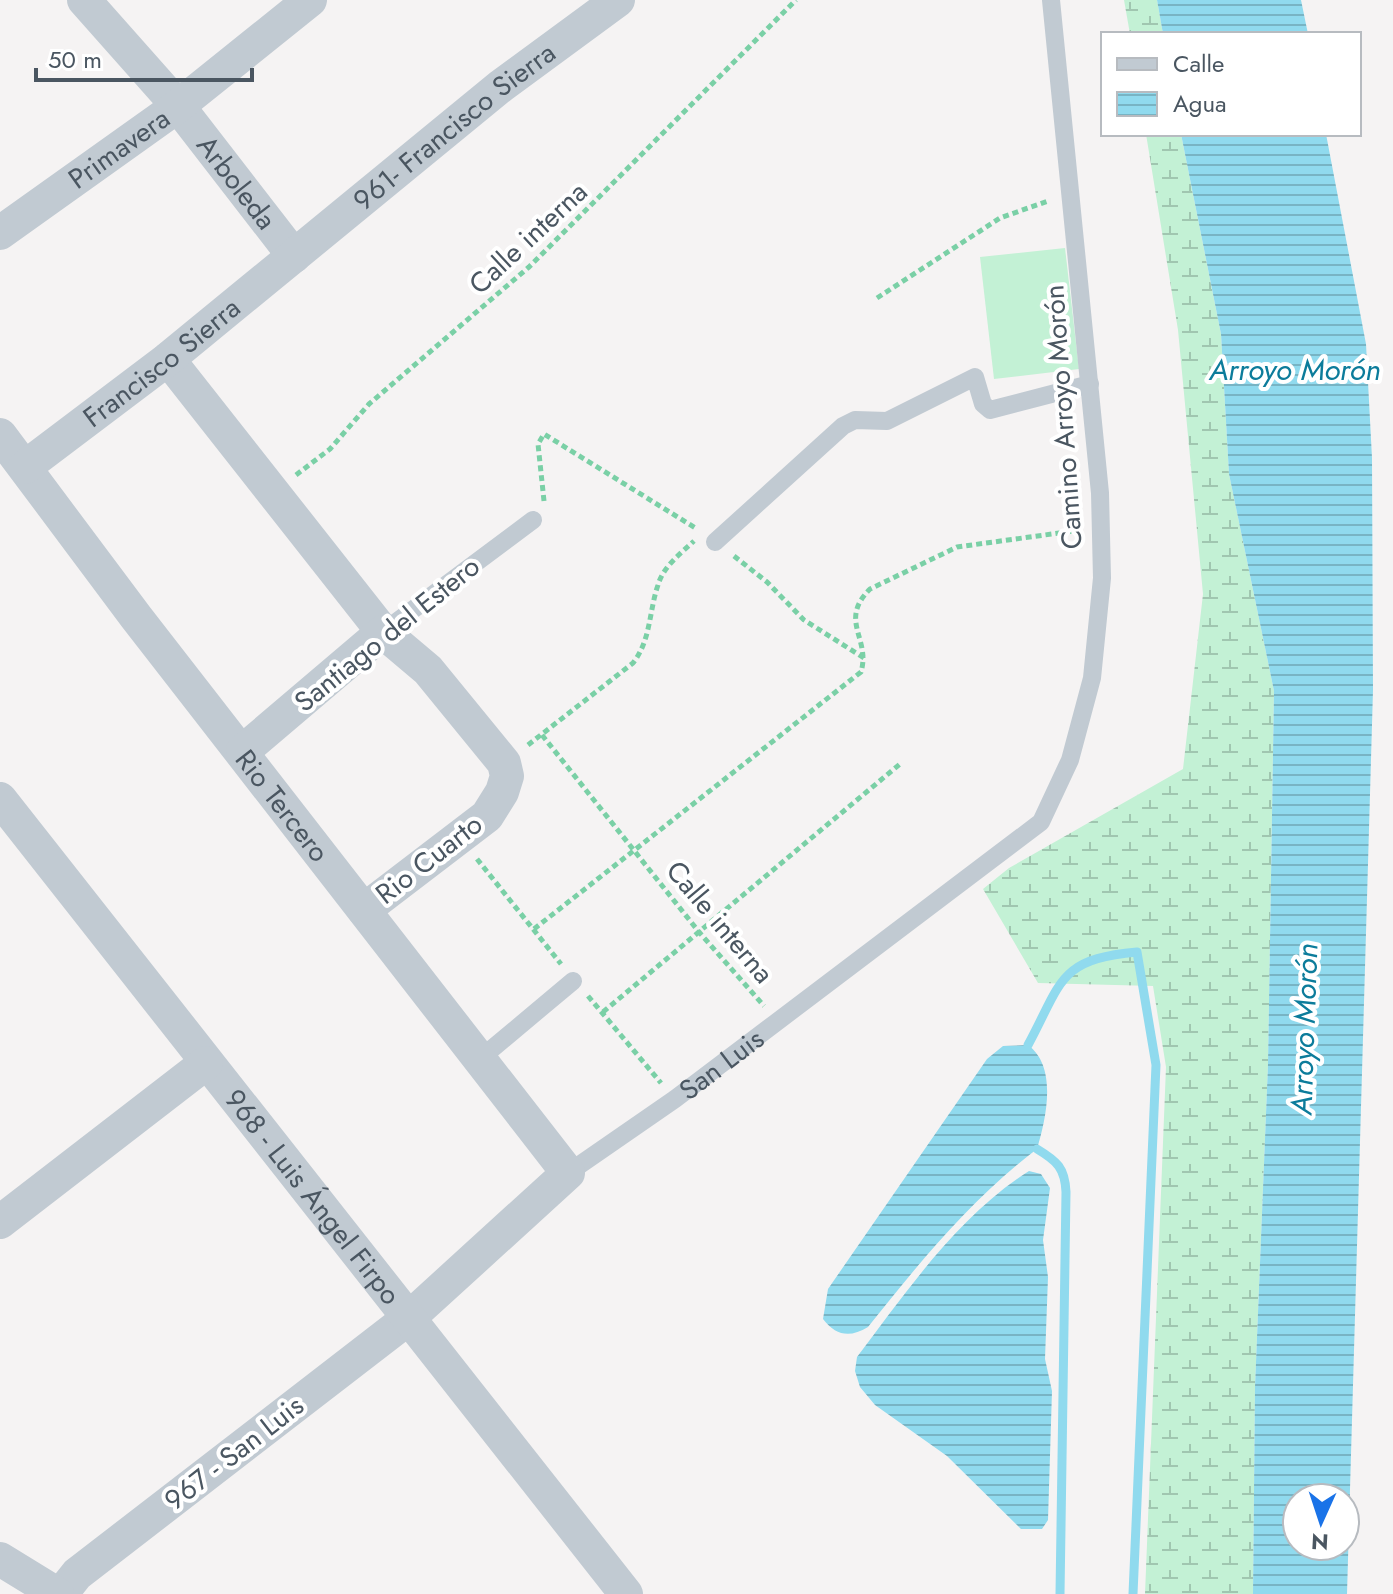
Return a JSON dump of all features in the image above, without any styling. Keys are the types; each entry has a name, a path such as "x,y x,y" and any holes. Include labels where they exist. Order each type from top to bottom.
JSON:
{"street":[{"name":"Arboleda","path":"84,0 178,106 294,256"},
{"name":"Primavera","path":"0,233 178,106 310,0"},
{"name":"961- Francisco Sierra","path":"294,256 501,86 618,0"},
{"name":"Francisco Sierra","path":"25,467 168,359 294,256"},
{"path":"168,359 383,632 428,670 504,763"},
{"name":"Rio Tercero","path":"0,435 136,617 568,1173"},
{"name":"Santiago del Estero","path":"243,751 383,632"},
{"name":"Rio Cuarto","path":"364,910 487,816 502,792 507,776 504,763"},
{"name":"968 - Luis Ángel Firpo","path":"0,799 626,1594"},
{"path":"0,1222 206,1063"},
{"name":"San Luis","path":"410,1317 568,1173"},
{"name":"967 - San Luis","path":"59,1594 77,1574 410,1317"},
{"path":"0,1559 59,1594"}],"lane":[{"name":"Camino Arroyo Morón","path":"1041,822 1070,760 1092,678 1099,628 1102,527 1073,195 1051,0"},
{"path":"709,537 843,426 855,420 887,421 975,377 983,404 990,410 1090,384"},
{"name":"Santiago del Estero","path":"383,632 533,520"},
{"name":"San Luis","path":"568,1173 675,1099 1041,822"},
{"path":"481,1058 573,981"}],"path":[{"name":"Calle interna","path":"275,492 330,449 369,404 529,267 796,0"},
{"path":"877,298 1000,218 1023,207 1073,195"},
{"path":"533,520 544,503 538,444 544,434 709,537 767,582 804,620 864,659"},
{"path":"864,659 853,617 860,599 870,589 957,547 1102,527"},
{"path":"504,763 633,663 643,649 658,582 669,565 709,537"},
{"name":"Calle interna","path":"534,929 861,672 864,659"},
{"name":"Calle interna","path":"542,735 699,932 776,1020"},
{"path":"603,1012 900,764"}],"green space":[{"path":"1124,0 1157,0 1163,32 1130,32"},
{"path":"1146,136 1181,136 1221,334 1229,474 1274,691 1268,1064 1255,1387 1253,1594 1145,1594 1166,1067 1153,986 1038,983 983,889 1009,868 1183,769 1203,594 1178,330"},
{"path":"1065,248 1079,369 994,379 980,257"}],"water":[{"path":"1157,0 1301,0 1308,32 1163,32"},
{"name":"Arroyo Morón","path":"1181,136 1326,136 1366,344 1372,458 1373,690 1350,1482 1281,1482 1281,1562 1348,1562 1347,1594 1253,1594 1255,1387 1268,1064 1274,691 1229,474 1221,334"},
{"path":"1028,1045 1043,1066 1046,1080 1046,1109 1037,1149 968,1210 868,1327 849,1334 833,1329 823,1319 828,1289 987,1059 1003,1046"},
{"path":"1029,1171 1041,1174 1050,1188 1043,1240 1048,1277 1045,1359 1052,1391 1048,1520 1042,1529 1021,1529 947,1456 875,1405 860,1387 855,1371 857,1357 935,1256 979,1210"}],"waterway":[{"path":"1028,1045 1057,990 1077,968 1111,955 1137,952 1156,1065 1133,1594"},
{"path":"1037,1149 1059,1166 1066,1192 1060,1594"}]}
